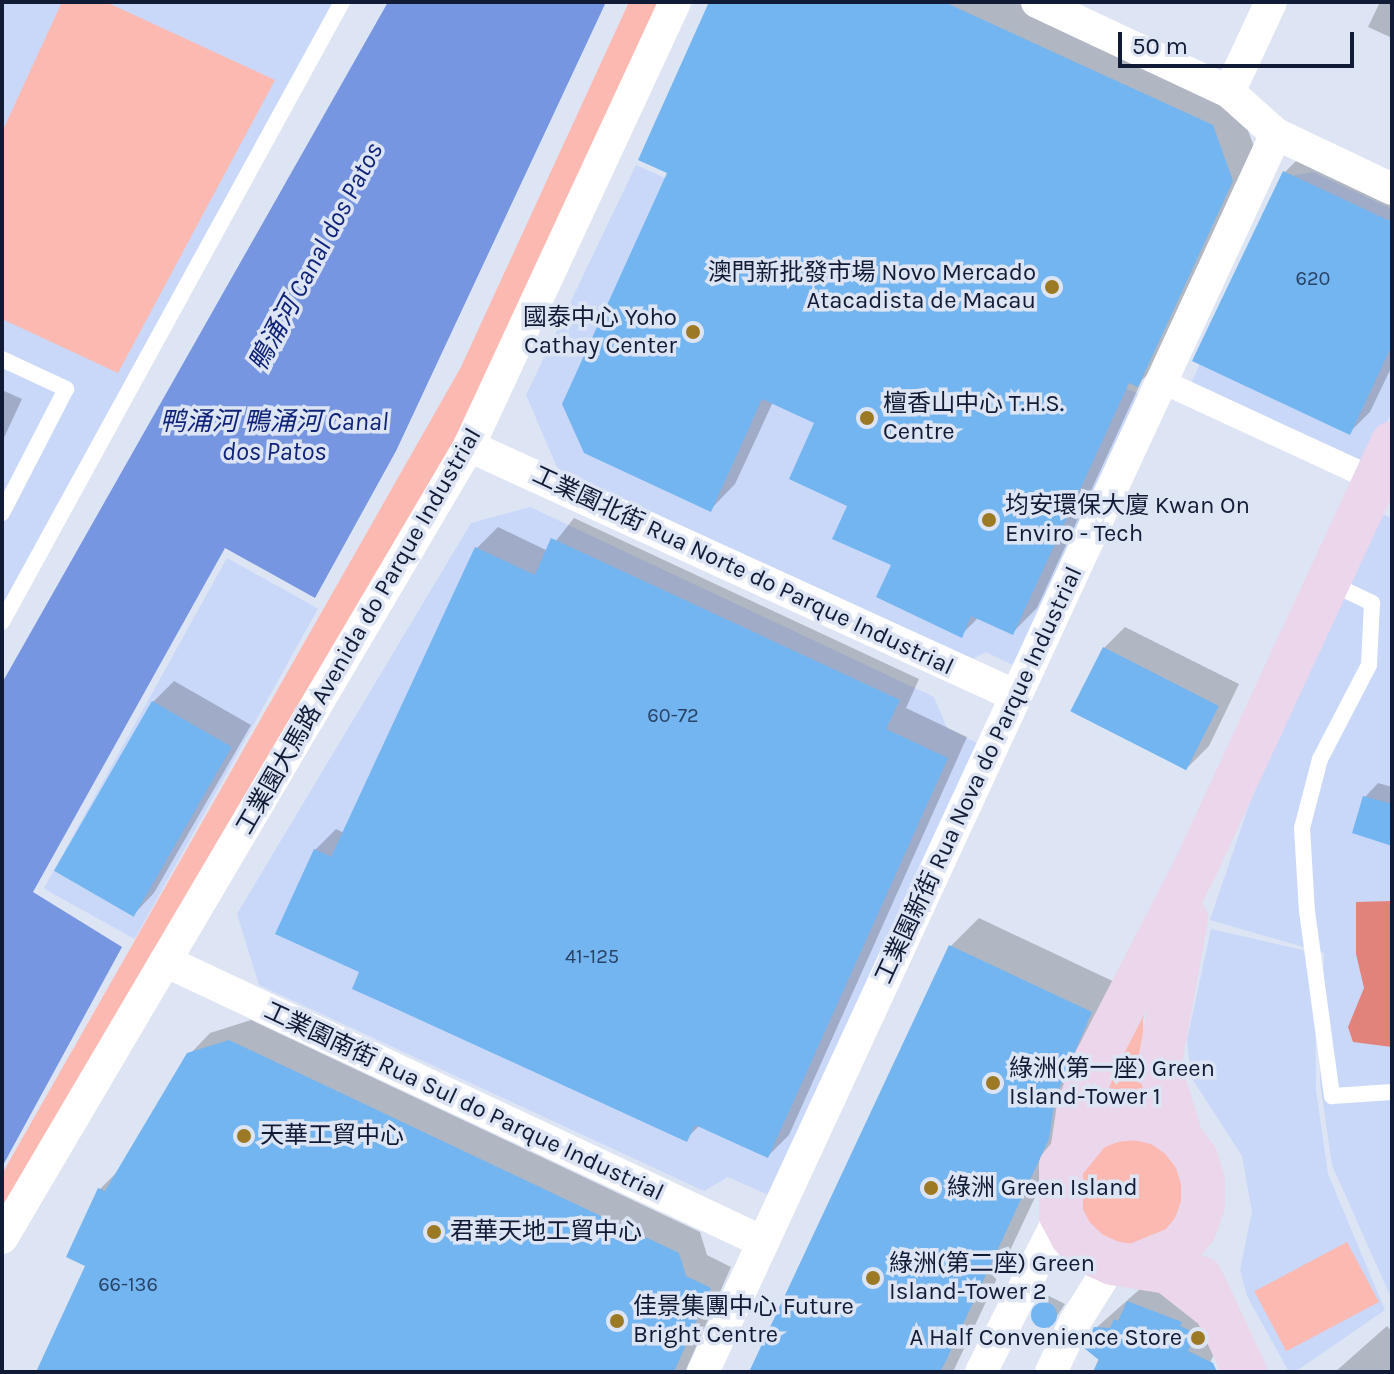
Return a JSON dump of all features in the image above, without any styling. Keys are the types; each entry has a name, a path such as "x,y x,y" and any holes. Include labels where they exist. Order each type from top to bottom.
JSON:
{"main road":[{"path":"1073,1146 1079,1106 1096,1060 1197,864 1326,581 1380,485"},
{"path":"1197,864 1159,1047 1167,1103 1181,1138 1196,1158 1203,1181 1195,1228 1200,1277 1211,1306 1245,1372"},
{"path":"1181,1138 1161,1124 1113,1120 1091,1129 1073,1146 1061,1166 1061,1215 1072,1236 1124,1264 1168,1272 1211,1306"},
{"path":"1124,1264 1180,1247 1195,1228"}],"street":[{"name":"工業園大馬路 Avenida do Parque Industrial","path":"2,1238 469,446 675,2"},
{"path":"1037,2 1229,92 1276,134 1392,189"},
{"path":"1229,92 1271,2"},
{"name":"工業園新街 Rua Nova do Parque Industrial","path":"703,1372 1276,134"},
{"path":"1161,381 1380,485"},
{"name":"工業園北街 Rua Norte do Parque Industrial","path":"469,446 1016,696"},
{"name":"工業園南街 Rua Sul do Parque Industrial","path":"165,961 763,1242"},
{"path":"981,1372 1061,1215"},
{"path":"1051,1372 1075,1322 1124,1264"}],"lane":[{"path":"2,622 342,2"},
{"path":"2,359 66,389 2,513"},
{"path":"1326,581 1372,603 1369,665 1320,759 1302,828 1307,911 1332,1096 1392,1092"}],"shaded area":[{"path":"2,2 342,2 2,622"},
{"path":"62,2 106,2 275,80 118,373 2,319 2,132"},
{"path":"629,2 659,2 457,441 2,1219 2,1174 461,367"},
{"path":"636,165 1143,396 1019,668 986,652 964,664 559,472 526,395"},
{"path":"1313,172 1392,209 1392,411 1363,472 1188,390 1279,191 1295,175"},
{"path":"530,507 934,697 947,728 977,743 771,1196 728,1177 704,1191 259,985 237,914 471,523"},
{"path":"1381,514 1392,518 1392,1300 1332,1165 1320,1082 1324,953 1210,920 1253,793"},
{"path":"227,558 318,608 135,939 44,889"},
{"path":"1392,901 1392,1047 1353,1042 1348,1027 1364,988 1356,954 1356,902"},
{"path":"1211,929 1315,953 1316,1090 1328,1174 1385,1310 1295,1372 1289,1372 1247,1296 1240,1270 1252,1212 1242,1156 1191,1077 1187,1040"},
{"path":"1153,974 1143,1020 1145,1092 1127,1089 1094,1098"},
{"path":"1131,1140 1151,1144 1168,1155 1179,1172 1183,1192 1179,1212 1168,1229 1151,1240 1131,1244 1111,1240 1094,1229 1083,1212 1079,1192 1083,1172 1094,1155 1111,1144"},
{"path":"1347,1242 1379,1302 1286,1351 1254,1291"}],"water":[{"name":"鸭涌河 鴨涌河 Canal dos Patos","path":"388,2 606,2 396,451 315,598 225,548 33,892 122,947 2,1167 2,683"}],"building":[{"path":"709,2 944,2 1213,125 1233,181 1138,387 1129,383 1013,635 971,616 962,638 876,597 891,565 832,539 847,506 789,479 814,423 762,399 711,512 584,453 562,404 667,173 638,160"},
{"path":"1283,171 1392,222 1392,345 1350,435 1192,361"},
{"path":"551,538 900,700 886,729 948,758 768,1158 695,1125 687,1142 352,989 359,972 275,934 314,849 331,857 475,547 535,575"},
{"path":"1103,647 1219,706 1186,770 1070,711"},
{"path":"152,701 232,747 134,917 54,871"},
{"path":"1363,796 1392,804 1392,846 1352,833"},
{"name":"綠洲 Green Island","path":"949,945 1092,1012 1055,1098 1049,1139 945,1363 940,1372 749,1372"},
{"path":"229,1040 679,1253 686,1276 711,1288 674,1372 36,1372 85,1266 66,1257 98,1188 105,1191 187,1053"},
{"path":"1127,1301 1182,1322 1180,1326 1196,1333 1188,1351 1213,1363 1217,1372 1093,1372 1099,1360 1084,1348 1094,1327 1110,1328 1114,1319 1118,1321"},
{"path":"1044,1302 1053,1306 1057,1315 1053,1324 1044,1328 1035,1324 1031,1315 1035,1306"}],"place":[{"name":"澳門新批發市場 Novo Mercado Atacadista de Macau","path":"1052,287"},
{"name":"國泰中心 Yoho Cathay Center","path":"693,332"},
{"name":"檀香山中心 T.H.S. Centre","path":"867,418"},
{"name":"均安環保大廈 Kwan On Enviro - Tech","path":"989,520"},
{"name":"綠洲(第一座) Green Island-Tower 1","path":"993,1083"},
{"name":"天華工貿中心","path":"244,1136"},
{"name":"綠洲 Green Island","path":"931,1188"},
{"name":"君華天地工貿中心","path":"434,1232"},
{"name":"綠洲(第二座) Green Island-Tower 2","path":"873,1278"},
{"name":"佳景集團中心 Future Bright Centre","path":"617,1321"},
{"name":"A Half Convenience Store","path":"1198,1338"}],"water label":[{"name":"鴨涌河 Canal dos Patos","path":"316,257"}]}
